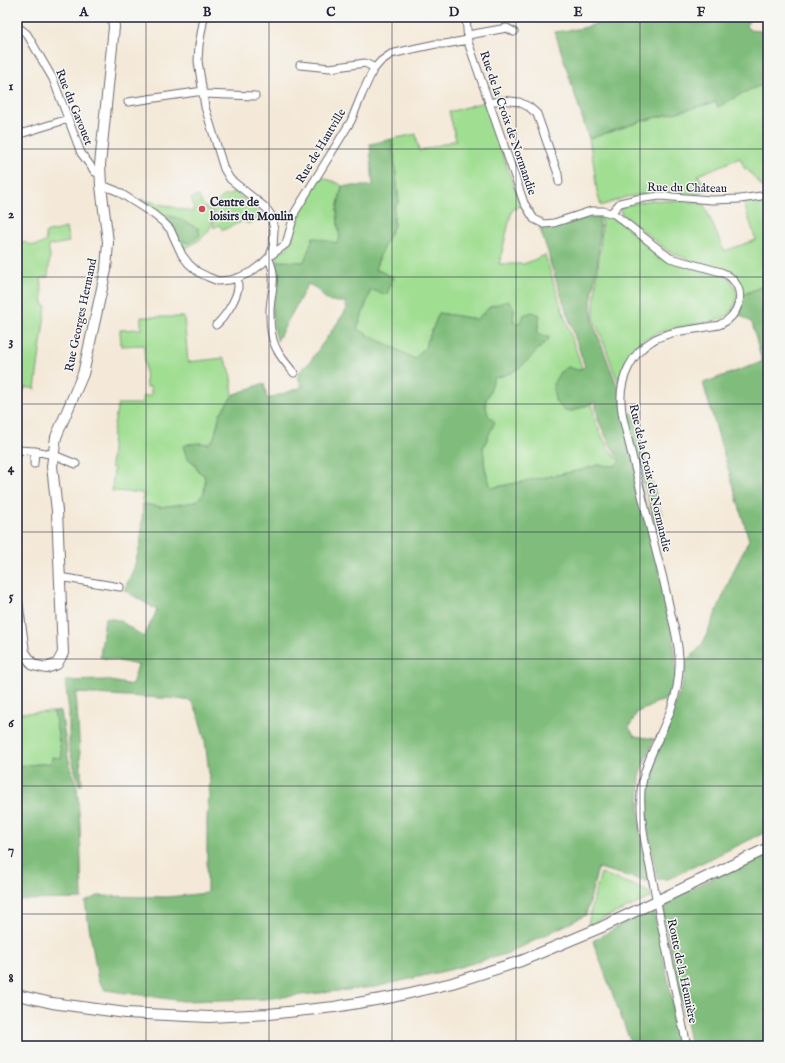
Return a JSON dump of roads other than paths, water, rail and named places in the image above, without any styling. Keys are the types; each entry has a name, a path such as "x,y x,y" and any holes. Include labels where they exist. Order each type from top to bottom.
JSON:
{"street":[{"name":"Rue Georges Hermand","path":"17,601 24,652 33,665 46,668 57,664 63,653 57,511 52,466 56,437 83,374 106,270 108,242 100,165 113,35 113,17"},
{"path":"204,17 198,61 205,107 224,169 230,179 266,208 271,215 274,230 274,247 269,257 274,277 270,310 272,337 277,350 294,373"},
{"name":"Rue de la Croix de Normandie","path":"466,17 468,37 490,103 524,203 534,219 544,224 554,223 591,211 611,213 670,258 721,272 733,280 739,290 740,302 736,312 724,322 718,325 661,336 644,346 630,365 621,389 620,402 623,416 678,641 679,673 677,689 671,708 650,759 641,790 642,821 656,901"},
{"name":"Rue du Gavouet","path":"17,26 27,34 53,79 81,153 95,172 100,173"},
{"name":"Rue de Hautville","path":"101,186 117,191 163,222 170,229 182,255 198,272 218,281 238,278 251,272 264,263 269,257 286,244 295,212 351,121 373,70 381,61 391,54 436,44 445,44 507,28 514,32"},
{"path":"300,65 330,68 365,63 375,68"},
{"path":"128,102 203,93 255,96"},
{"path":"490,103 500,100 519,102 529,106 537,114 558,174 559,182"},
{"path":"17,135 68,119"},
{"name":"Rue du Château","path":"611,213 620,203 660,196 712,200 740,199 768,195"},
{"path":"216,325 223,319 235,296 238,287 238,278"},
{"path":"17,450 34,451 54,455 76,464"},
{"path":"34,451 34,464"},
{"path":"59,577 120,587"},
{"path":"17,995 52,1003 126,1013 209,1017 269,1014 334,1007 393,997 452,983 521,961 602,927 768,848"},
{"name":"Route de la Heunière","path":"656,901 687,1046"}],"place":[{"name":"Centre de loisirs du Moulin","path":"202,209"}]}
